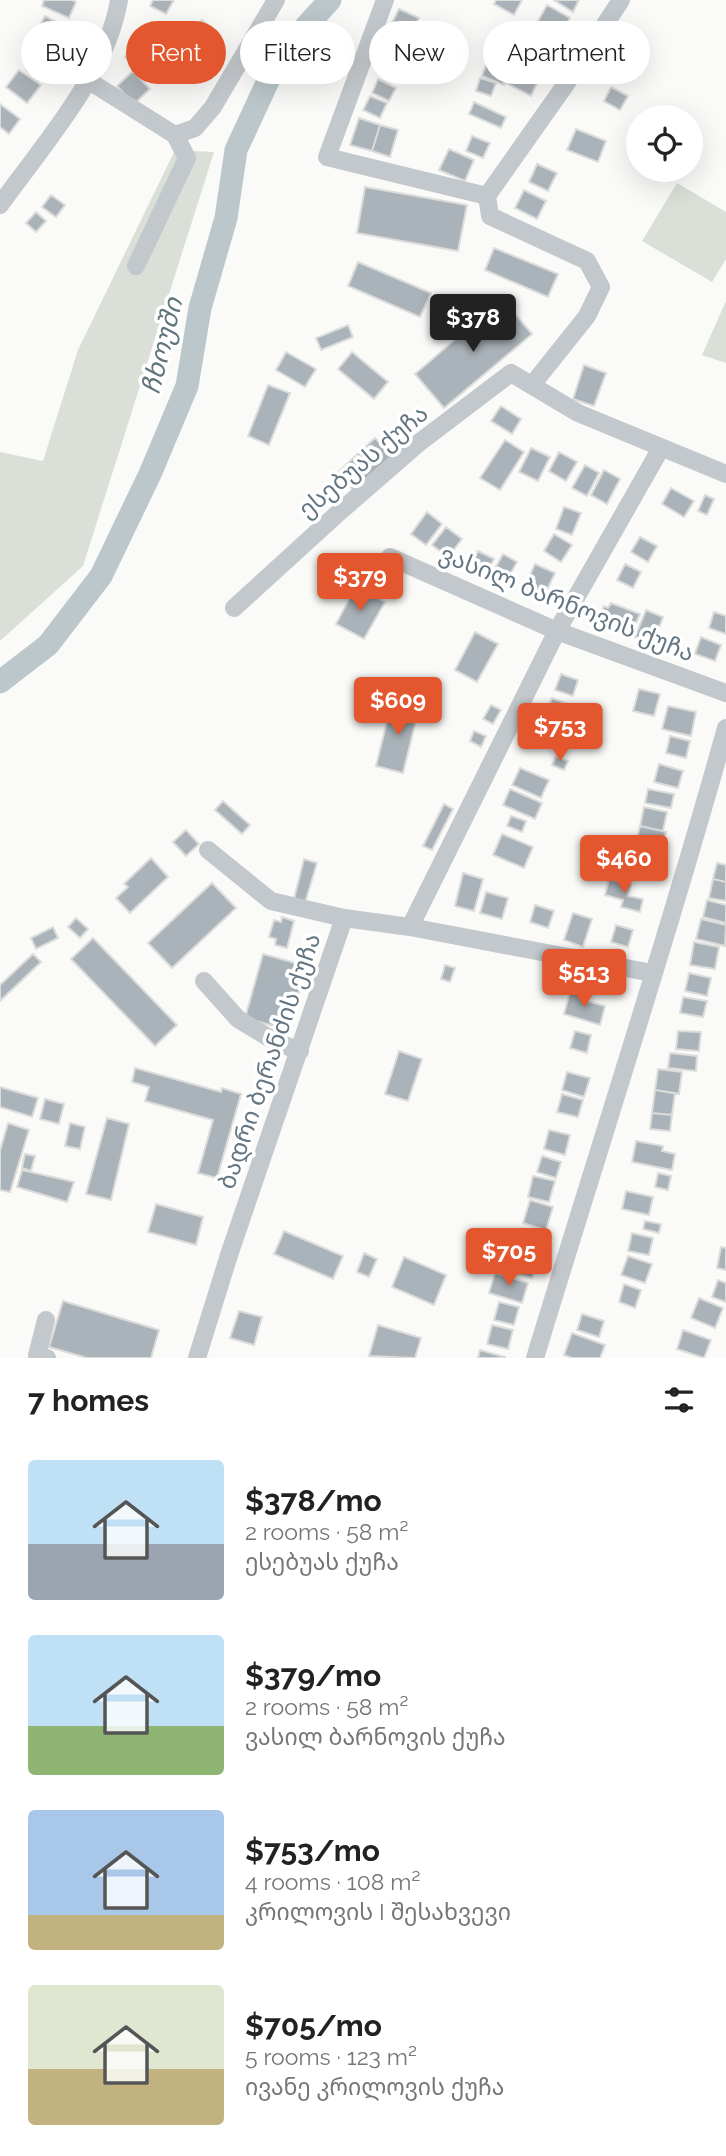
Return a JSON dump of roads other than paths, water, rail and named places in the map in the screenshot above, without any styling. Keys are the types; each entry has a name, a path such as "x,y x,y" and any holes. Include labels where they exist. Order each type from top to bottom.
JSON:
{"street":[{"path":"112,30 119,0"},
{"path":"175,135 195,128 213,107 276,0"},
{"path":"385,0 327,157 486,196"},
{"path":"532,385 587,316 601,287 587,261 490,216 486,196 566,84 621,0"},
{"path":"0,205 87,84"},
{"path":"94,84 175,135 187,158 136,266"},
{"name":"ესებუას ქუჩა","path":"234,608 410,451 511,373 578,413 726,474"},
{"path":"410,927 557,631 661,447"},
{"name":"ვასილ ბარნოვის ქუჩა","path":"390,557 557,631 726,693"},
{"path":"535,1358 652,972 684,877 726,728"},
{"path":"208,850 271,901 344,918"},
{"name":"ბადრი ბერანძის ქუჩა","path":"197,1358 229,1255 344,918 410,927 652,972"},
{"path":"204,981 238,1019 276,1042 300,1051"},
{"path":"46,1320 37,1355 47,1358"}],"waterway":[{"name":"ჩხოუში","path":"0,682 48,645 101,576 150,474 187,386 200,308 226,218 236,150 280,55 330,0"}]}
